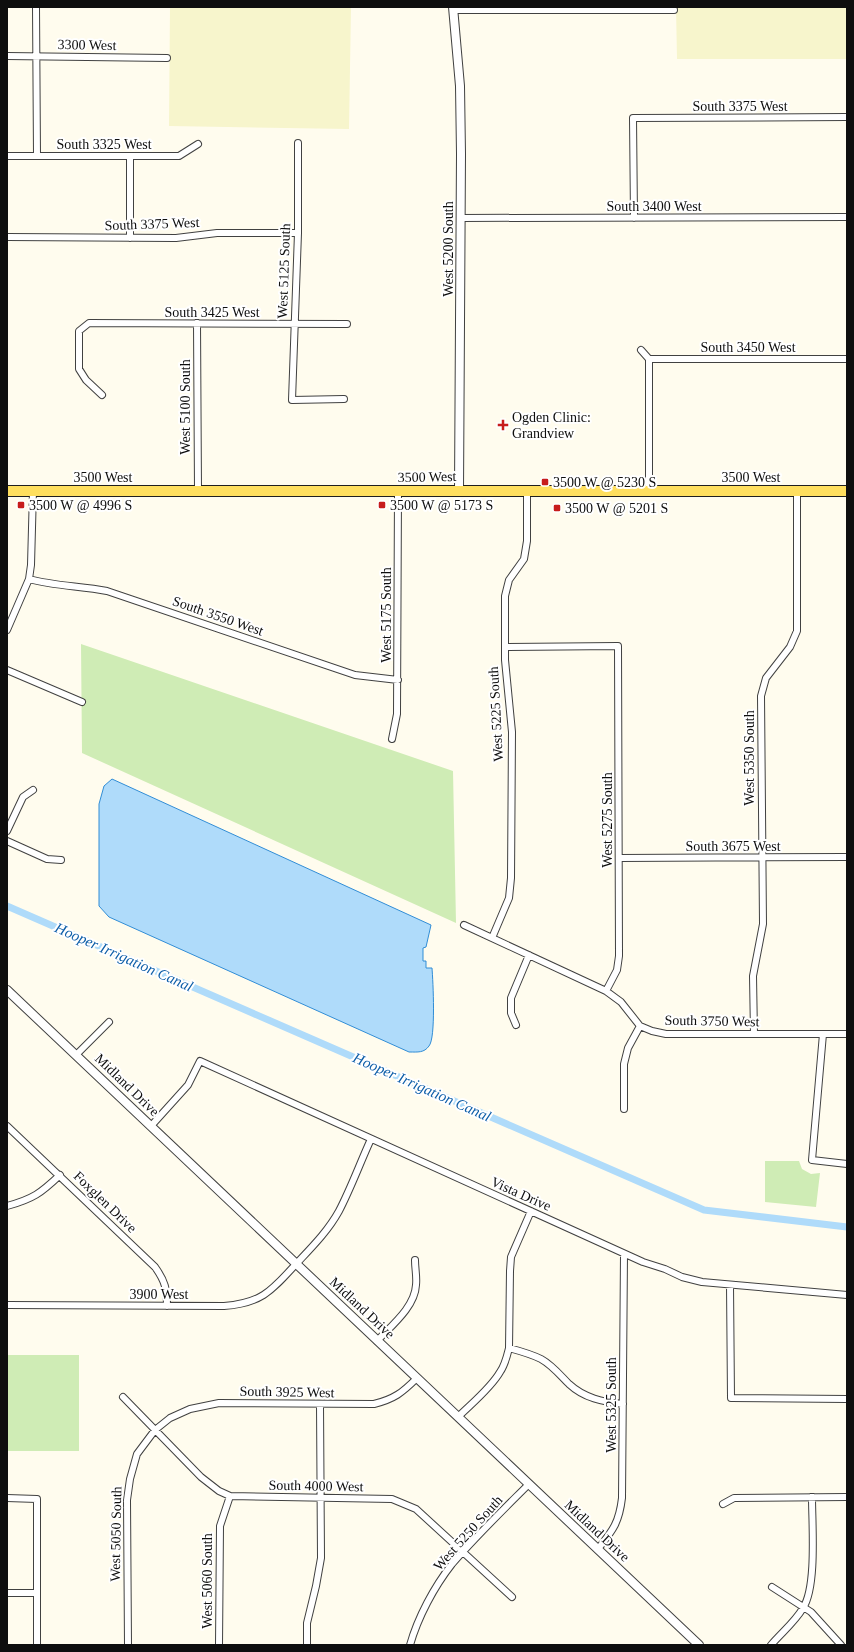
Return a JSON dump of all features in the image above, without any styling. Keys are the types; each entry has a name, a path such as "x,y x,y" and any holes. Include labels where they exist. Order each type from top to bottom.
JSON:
{"main road":[{"name":"3500 West","path":"7,491 847,491"}],"street":[{"path":"36,7 37,156"},
{"path":"453,9 674,10"},
{"name":"West 5200 South","path":"453,9 460,86 461,218 459,490"},
{"name":"3300 West","path":"7,56 167,58"},
{"name":"South 3375 West","path":"634,218 633,118 847,117"},
{"name":"West 5125 South","path":"298,143 298,233 292,400 344,399"},
{"name":"South 3325 West","path":"7,156 179,156 198,144"},
{"path":"130,156 130,238"},
{"name":"South 3400 West","path":"461,218 847,217"},
{"name":"South 3375 West","path":"7,237 176,238 217,233 298,233"},
{"name":"South 3425 West","path":"102,395 86,380 79,369 78,330 89,323 347,324"},
{"name":"West 5100 South","path":"197,324 198,491"},
{"path":"641,350 649,359 649,492"},
{"name":"South 3450 West","path":"649,359 847,359"},
{"path":"7,630 29,579 31,565 33,491"},
{"name":"West 5175 South","path":"392,739 398,714 398,491"},
{"name":"West 5225 South","path":"492,938 509,898 511,878 512,732 505,660 505,596 509,580 524,559 527,541 527,491"},
{"name":"West 5350 South","path":"754,1034 753,976 763,924 761,696 766,678 790,647 797,631 797,491"},
{"name":"South 3550 West","path":"29,579 41,582 83,586 107,591 355,675 398,680"},
{"name":"West 5275 South","path":"506,647 618,646 619,956 617,970 606,991"},
{"path":"7,670 82,702"},
{"path":"7,831 22,797 34,790"},
{"path":"7,841 47,859 60,860"},
{"name":"South 3675 West","path":"619,858 847,857"},
{"path":"464,925 606,991 621,1002 640,1026 628,1048 624,1064 624,1109"},
{"path":"516,1025 511,1013 511,998 529,955"},
{"name":"Midland Drive","path":"7,990 699,1645"},
{"path":"76,1055 109,1022"},
{"name":"South 3750 West","path":"640,1026 652,1032 666,1034 847,1034"},
{"path":"823,1034 812,1160 847,1164"},
{"name":"Vista Drive","path":"151,1126 188,1085 200,1062 624,1254 682,1277 702,1282 847,1295"},
{"name":"Foxglen Drive","path":"7,1126 155,1267 165,1284 167,1306"},
{"name":"3900 West","path":"7,1305 224,1306 242,1305 254,1301 266,1295 279,1284 321,1237 338,1212 371,1139"},
{"path":"7,1206 26,1201 41,1193 60,1175"},
{"path":"458,1417 500,1372 506,1361 509,1348 511,1257 531,1211"},
{"name":"West 5325 South","path":"598,1549 613,1530 620,1515 622,1498 624,1254"},
{"path":"377,1341 405,1311 412,1300 416,1286 415,1260"},
{"path":"730,1285 731,1398 847,1399"},
{"path":"509,1348 527,1353 542,1360 558,1372 569,1384 581,1393 595,1400 623,1404"},
{"name":"South 3925 West","path":"155,1430 170,1418 190,1409 219,1403 374,1404 389,1401 403,1392 417,1378"},
{"name":"South 4000 West","path":"123,1397 201,1477 219,1491 230,1496 392,1499 416,1509 512,1597"},
{"path":"307,1645 307,1623 321,1558 320,1404"},
{"name":"West 5050 South","path":"128,1645 127,1500 130,1479 137,1454 155,1430"},
{"name":"West 5250 South","path":"410,1645 413,1633 432,1594 452,1564 529,1484"},
{"name":"West 5060 South","path":"219,1645 220,1526 230,1496"},
{"path":"723,1504 734,1498 847,1497"},
{"path":"7,1498 37,1499 37,1645"},
{"path":"770,1645 804,1607 809,1593 812,1579 812,1498"},
{"path":"772,1587 804,1607 842,1645"},
{"path":"7,1593 37,1593"}],"shaded area":[{"path":"170,7 351,7 349,129 169,126"},
{"path":"676,7 847,7 847,59 677,59"}],"green space":[{"path":"81,644 453,771 456,923 82,753"},
{"path":"765,1161 799,1161 802,1169 811,1174 820,1173 816,1207 765,1202"},
{"path":"7,1355 79,1355 79,1451 7,1451"}],"water":[{"path":"112,779 431,925 426,947 423,948 423,961 426,961 426,968 432,968 433,1032 429,1046 423,1051 409,1052 109,917 99,906 99,804 104,786"}],"waterway":[{"name":"Hooper Irrigation Canal","path":"7,906 704,1210 847,1227"}],"place":[{"name":"Ogden Clinic: Grandview","path":"503,425"},
{"name":"3500 W @ 5230 S","path":"545,482"},
{"name":"3500 W @ 4996 S","path":"21,505"},
{"name":"3500 W @ 5173 S","path":"382,505"},
{"name":"3500 W @ 5201 S","path":"557,508"}]}
